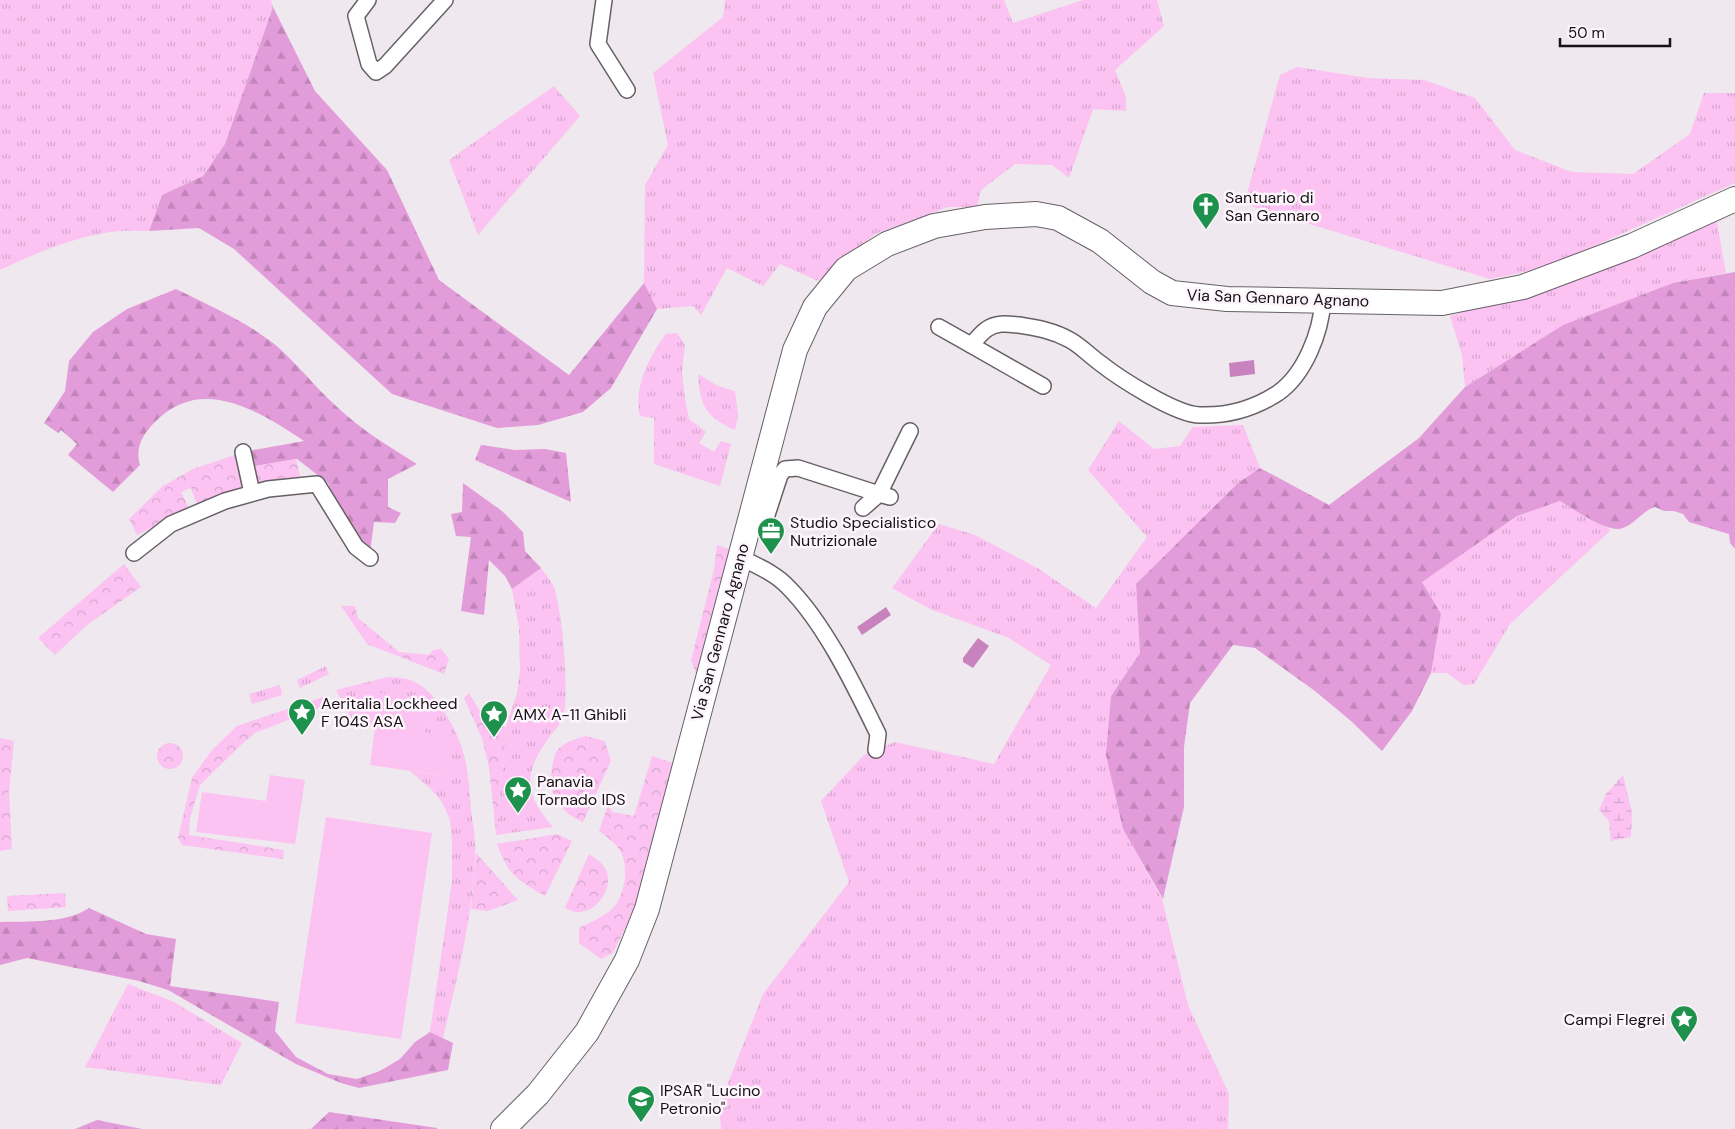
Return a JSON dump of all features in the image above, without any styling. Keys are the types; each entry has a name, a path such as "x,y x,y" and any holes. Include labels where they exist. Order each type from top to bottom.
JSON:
{"main road":[{"name":"Via San Gennaro Agnano","path":"503,1129 538,1094 587,1032 627,960 649,900 795,350 815,307 846,269 887,244 934,226 985,217 1036,214 1058,218 1100,241 1152,282 1172,293 1227,299 1442,303 1522,287 1632,246 1735,199"}],"street":[{"path":"368,0 356,16 369,64 376,72 385,66 445,0"},
{"path":"604,0 598,44 627,90"},
{"path":"970,345 986,329 1002,323 1049,330 1072,340 1101,365 1143,391 1179,410 1198,416 1244,411 1282,390 1297,375 1312,344 1322,317 1323,300"},
{"path":"939,327 1043,386"},
{"path":"863,508 884,495 910,431"},
{"path":"243,452 252,493"},
{"path":"749,522 763,527 780,475 785,469 798,468 884,495"},
{"path":"134,553 171,524 225,501 252,493 298,484 317,484 356,547 370,558"},
{"path":"740,557 773,574 816,620 878,734 876,750"}],"green space":[{"path":"0,0 271,0 273,7 225,144 203,176 162,195 149,231 115,231 82,238 40,252 0,270"},
{"path":"725,0 1004,0 1013,23 1083,0 1157,0 1164,26 1115,70 1126,97 1126,111 1093,109 1069,178 1052,165 1015,164 981,190 977,207 948,207 875,234 818,281 780,264 763,286 727,268 701,315 693,306 657,309 644,284 645,185 668,145 653,73 723,17"},
{"path":"273,7 315,91 387,170 439,280 569,375 644,283 657,309 611,388 583,412 538,425 497,428 392,394 234,249 199,228 149,231 162,195 203,176 225,144"},
{"path":"1297,67 1368,78 1424,80 1475,98 1515,150 1572,172 1633,174 1690,134 1704,93 1735,93 1735,183 1545,268 1490,279 1244,204 1280,75"},
{"path":"554,86 580,116 478,235 449,160"},
{"path":"1716,217 1726,273 1673,283 1563,325 1465,387 1462,355 1450,316 1576,277"},
{"path":"1735,272 1735,549 1730,543 1729,534 1689,522 1683,514 1674,511 1664,511 1655,507 1646,511 1631,524 1617,529 1591,520 1560,501 1517,516 1422,582 1441,614 1431,673 1412,711 1382,751 1351,721 1315,691 1255,648 1233,645 1190,703 1184,747 1184,807 1163,899 1123,829 1106,755 1111,696 1140,653 1136,584 1238,483 1260,468 1329,505 1419,438 1465,387 1563,325 1673,283"},
{"path":"176,289 255,330 279,348 345,414 375,437 417,464 388,479 388,507 401,513 395,523 374,522 370,553 342,518 328,483 297,459 250,467 248,451 304,441 249,409 229,402 210,399 190,401 171,409 153,424 146,433 140,443 138,453 140,465 113,492 68,455 77,444 61,430 58,433 44,423 65,391 69,361 93,332 127,309"},
{"path":"677,333 685,345 682,371 689,419 706,432 699,443 714,452 721,441 731,444 720,486 654,464 654,418 640,416 639,394 648,362 666,334"},
{"path":"698,374 718,386 735,391 738,416 735,430 717,420 706,409 700,394"},
{"path":"1119,421 1154,449 1180,446 1193,427 1243,425 1260,468 1238,483 1136,584 1140,653 1111,696 1123,829 1162,899 1188,1005 1229,1094 1228,1129 721,1129 719,1106 763,994 849,882 821,801 864,755 895,742 994,764 1051,665 1009,638 930,609 892,588 939,524 975,535 1039,569 1096,608 1147,537 1088,470"},
{"path":"481,445 515,450 545,449 566,453 571,502 475,460"},
{"path":"238,454 243,488 197,504 191,488 181,492 189,508 137,535 129,519 163,486 193,469"},
{"path":"296,459 300,477 253,485 250,467"},
{"path":"463,483 502,511 523,532 525,551 541,568 512,589 505,576 489,560 484,615 461,611 471,537 456,536 451,514 462,512"},
{"path":"1560,501 1611,530 1510,624 1474,684 1464,685 1447,673 1431,673 1441,614 1421,582 1517,516"},
{"path":"717,545 732,550 697,676 691,660 714,570"},
{"path":"124,564 141,587 87,625 55,655 38,638"},
{"path":"541,568 550,579 557,598 564,652 566,691 563,717 534,763 530,784 536,804 553,827 496,835 506,727 517,693 520,670 519,628 512,589"},
{"path":"341,606 355,606 358,618 399,652 429,655 433,650 441,649 449,659 444,674 367,644"},
{"path":"326,666 329,674 300,688 297,680"},
{"path":"388,677 415,682 434,697 458,737 467,771 475,844 474,878 464,947 443,1038 430,1032 452,881 450,820 442,802 431,789 410,771 446,776 424,732 428,699 358,691 354,724 336,690"},
{"path":"280,685 282,695 252,704 249,694"},
{"path":"358,690 428,699 424,732 452,736 447,776 370,765 375,727 354,724"},
{"path":"469,693 485,720 506,727 496,835 489,767 482,738 464,698"},
{"path":"326,696 326,705 255,733 241,745 200,785 190,818 189,835 284,850 283,859 182,845 178,838 192,778 212,750 237,726"},
{"path":"586,736 605,741 611,761 583,822 567,813 561,807 553,793 551,776 556,752 570,741"},
{"path":"0,738 14,741 9,793 12,849 0,851"},
{"path":"170,743 179,747 183,756 179,765 170,769 161,765 157,756 161,747"},
{"path":"652,756 673,763 649,865 636,906 613,953 601,959 579,943 579,928 601,917 613,908 621,896 625,871 619,849 599,831 608,805 612,812 634,816"},
{"path":"270,775 305,780 295,844 196,832 202,792 266,801"},
{"path":"1623,775 1632,813 1631,837 1611,841 1609,821 1599,810 1606,794"},
{"path":"326,817 432,833 401,1039 295,1023"},
{"path":"557,834 572,841 545,896 515,876 506,864 497,844"},
{"path":"476,853 518,900 488,911 471,909"},
{"path":"589,854 605,868 608,884 603,897 598,903 587,911 574,912 565,908"},
{"path":"65,893 66,907 8,911 7,896"},
{"path":"89,908 146,934 176,939 170,986 279,1002 275,1031 296,1057 328,1074 357,1079 380,1071 400,1059 415,1042 430,1032 453,1043 448,1070 359,1088 341,1083 296,1064 168,990 139,981 27,958 0,965 0,922 58,919 69,917"},
{"path":"128,984 174,1002 242,1043 221,1085 85,1067"},
{"path":"329,1112 437,1128 437,1129 311,1129"},
{"path":"97,1120 142,1129 75,1129"}],"shaded area":[{"path":"1254,360 1255,374 1230,377 1229,363"},
{"path":"886,607 891,615 862,635 857,627"},
{"path":"978,638 989,646 973,668 963,662 963,658"}],"place":[{"name":"Santuario di San Gennaro","path":"1206,230"},
{"name":"Studio Specialistico Nutrizionale","path":"771,555"},
{"name":"Aeritalia Lockheed F 104S ASA","path":"302,736"},
{"name":"AMX A-11 Ghibli","path":"494,738"},
{"name":"Panavia Tornado IDS","path":"518,814"},
{"name":"Campi Flegrei","path":"1684,1043"},
{"name":"IPSAR \"Lucino Petronio\"","path":"641,1123"}]}
